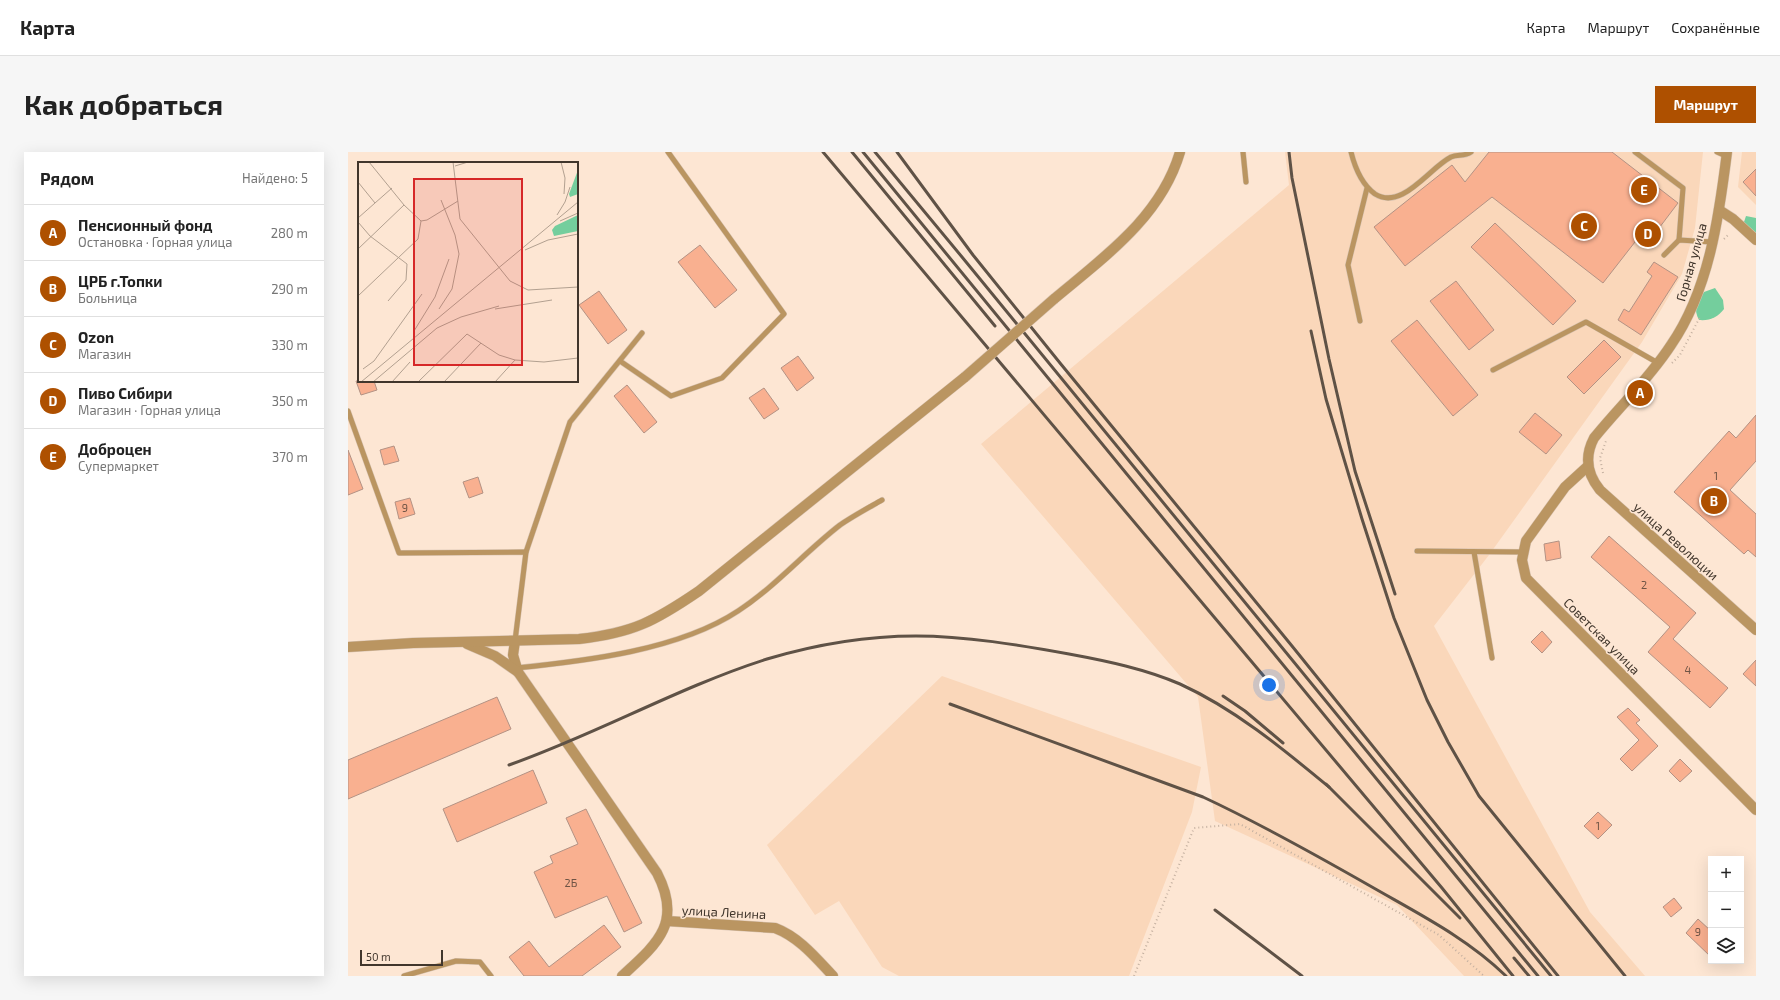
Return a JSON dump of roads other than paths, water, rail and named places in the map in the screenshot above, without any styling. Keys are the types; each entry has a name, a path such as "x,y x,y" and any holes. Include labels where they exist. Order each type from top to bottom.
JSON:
{"street":[{"path":"348,647 579,639 606,636 631,630 652,621 699,590 965,377 1119,244 1142,221 1157,201 1172,175 1180,152"},
{"name":"Горная улица","path":"1588,466 1589,446 1594,438 1658,363 1678,334 1690,311 1699,288 1719,210 1723,153"},
{"path":"1719,210 1734,219 1756,240"},
{"name":"Советская улица","path":"1588,466 1565,487 1526,542 1523,552 1523,570 1526,578 1756,810"},
{"name":"улица Революции","path":"1588,466 1590,476 1600,490 1756,630"},
{"path":"515,641 513,655 517,670 658,872 667,896 667,921 658,941 622,976"},
{"path":"463,642 495,656 517,670"},
{"name":"улица Ленина","path":"667,921 775,928 787,932 833,976"}],"lane":[{"path":"620,361 671,396 722,378 784,314 668,152"},
{"path":"1243,152 1246,182"},
{"path":"1351,152 1354,165 1367,188 1380,197 1391,199 1406,192 1451,157 1466,156 1471,152"},
{"path":"1635,152 1683,188 1679,240 1664,255"},
{"path":"1360,321 1348,265 1367,188"},
{"path":"1679,240 1712,242"},
{"path":"1493,370 1586,322 1658,363"},
{"path":"515,641 526,552 570,422 642,333"},
{"path":"348,411 399,553 526,552"},
{"path":"517,670 630,651 687,635 723,620 761,593 841,524 882,500"},
{"path":"1417,551 1523,552"},
{"path":"1474,552 1492,658"},
{"path":"404,976 456,961 480,962 491,976"}],"railway":[{"path":"823,152 1442,888 1513,976"},
{"path":"852,152 995,326"},
{"path":"863,152 1538,976"},
{"path":"875,152 1551,976"},
{"path":"897,152 973,255 1292,646 1558,976"},
{"path":"1289,152 1292,178 1329,359 1355,471 1395,594"},
{"path":"1311,331 1326,399 1362,519 1394,618 1427,700 1448,742 1479,796 1625,976"},
{"path":"509,765 542,753 702,683 767,659 841,642 897,636 935,636 1031,647 1069,654 1126,666 1167,679 1180,684 1220,705 1276,744 1329,787"},
{"path":"1223,696 1245,711 1283,743"},
{"path":"950,704 1203,797 1225,807 1309,852 1442,927 1491,962 1506,976"},
{"path":"1326,784 1460,918"},
{"path":"1215,910 1302,976"},
{"path":"1514,958 1529,976"}],"place":[{"name":"Доброцен","path":"1644,190"},
{"name":"Ozon","path":"1584,226"},
{"name":"Пиво Сибири","path":"1648,234"},
{"name":"Пенсионный фонд","path":"1640,393"},
{"name":"ЦРБ г.Топки","path":"1714,501"}]}
